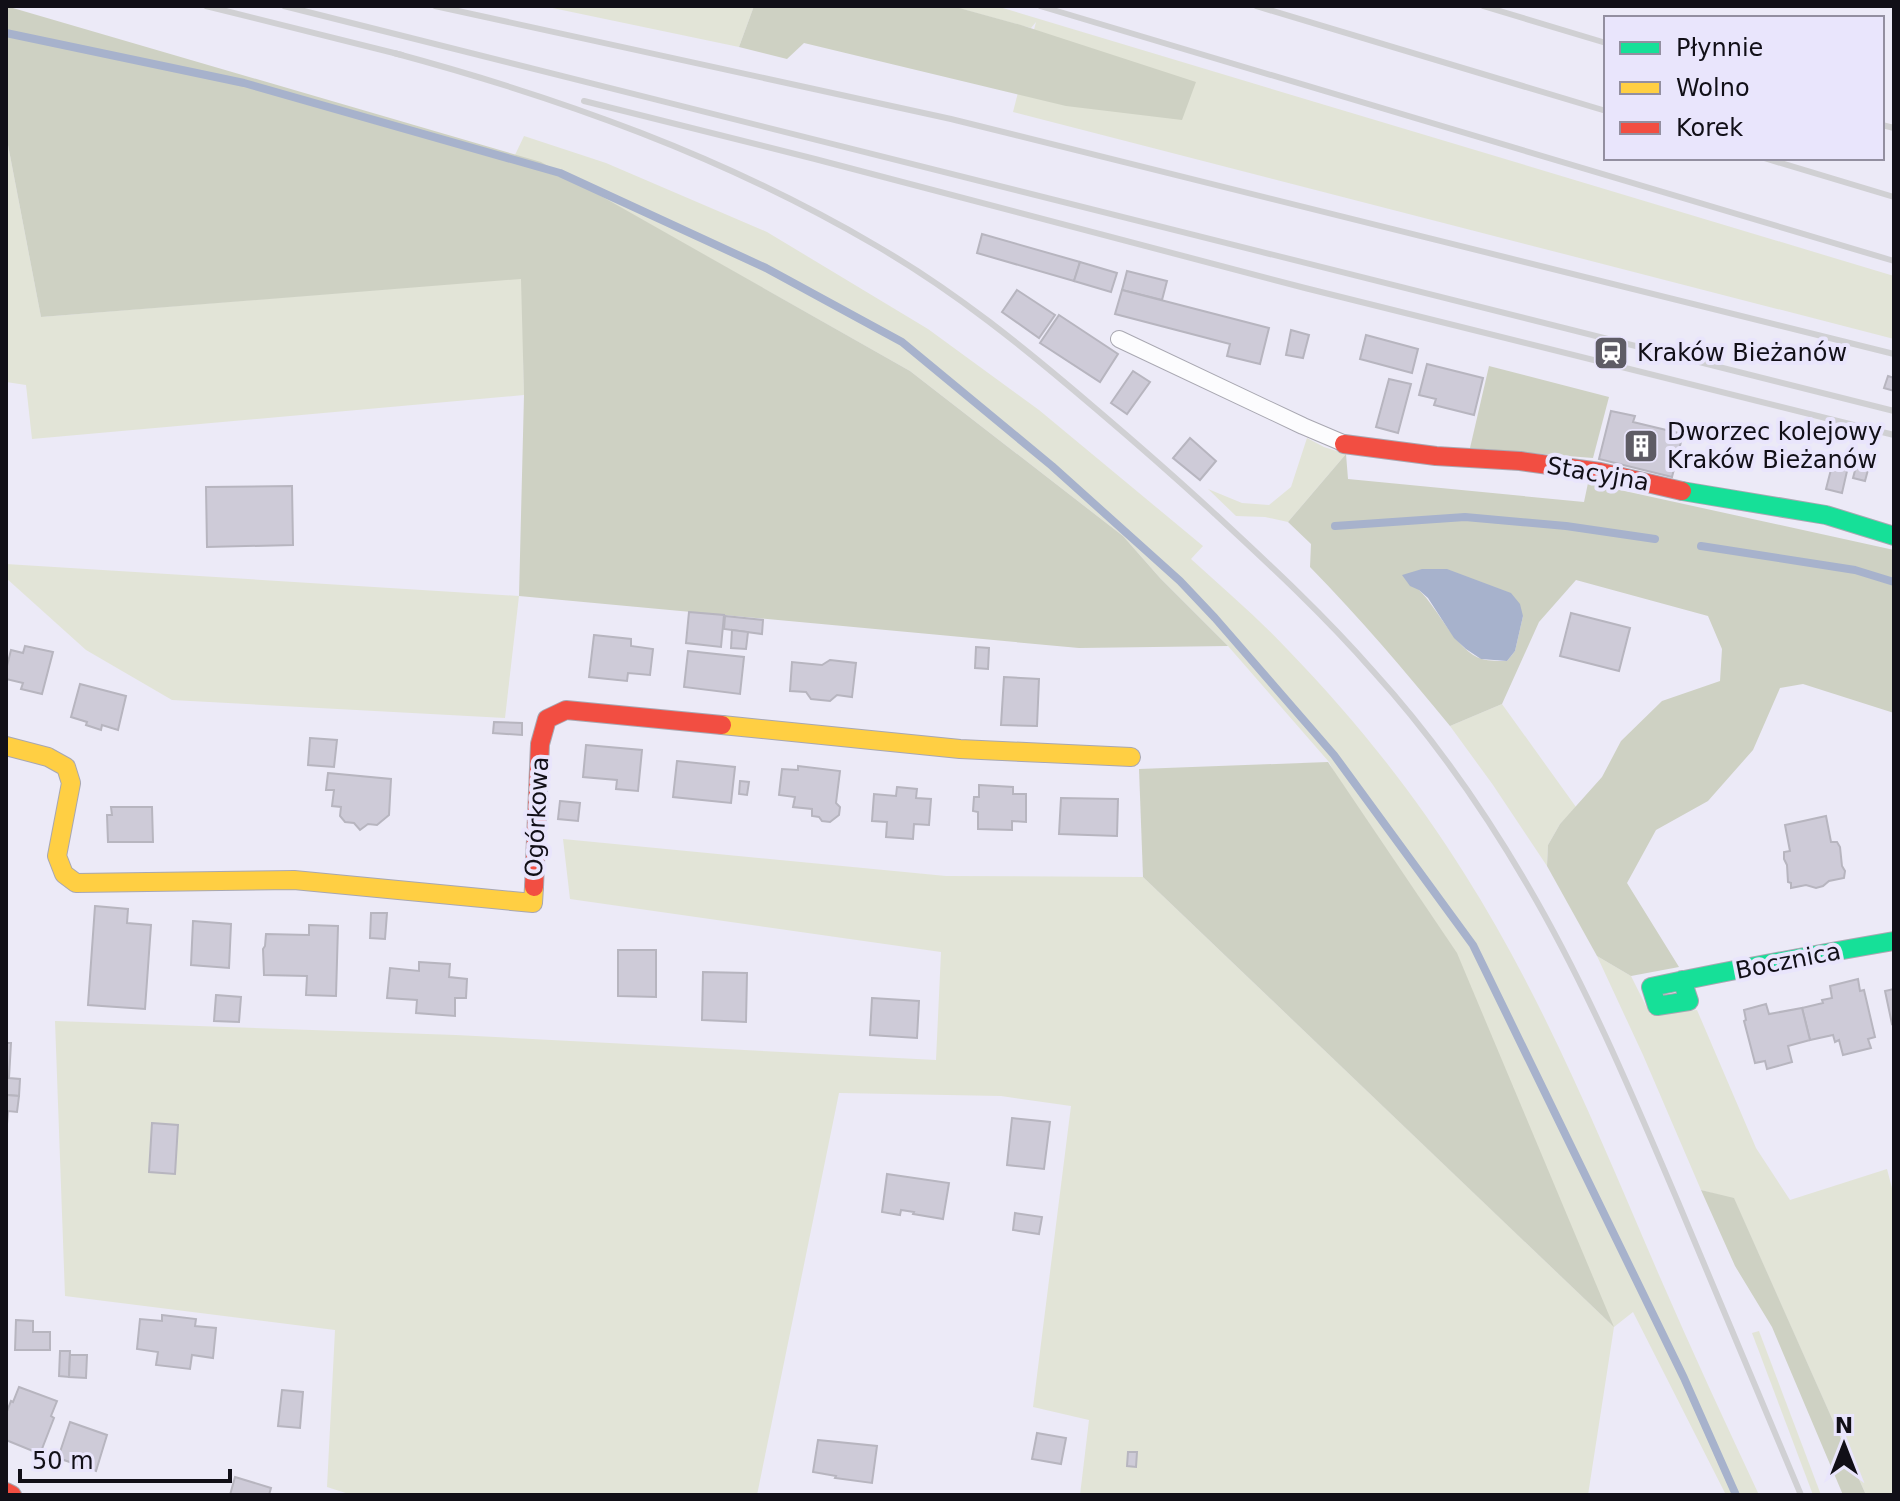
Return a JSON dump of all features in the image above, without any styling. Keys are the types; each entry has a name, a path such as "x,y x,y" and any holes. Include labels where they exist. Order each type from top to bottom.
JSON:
{"street":[{"name":"Stacyjna","path":"1344,444 1600,472 1692,493 1826,515 1894,536"},
{"name":"Ogórkowa","path":"6,746 48,757 66,767 71,783 57,856 64,874 76,883 294,880 533,903 540,744 547,719 566,710 960,749 1131,757"},
{"name":"Bocznica","path":"1682,980 1894,941"},
{"path":"6,1492 12,1495"}],"lane":[{"path":"1119,339 1344,444"}],"shaded area":[{"path":"6,6 541,162 910,371 1123,536 1228,646 1079,648 519,596 524,395 521,279 41,317 6,144"},
{"path":"543,6 754,6 739,47"},
{"path":"754,6 952,6 1196,82 1182,120 1066,106 804,43 787,59 739,47"},
{"path":"951,6 996,6 1894,276 1894,339 1013,112 1036,22 1031,28"},
{"path":"524,136 606,163 767,232 928,329 1039,410 1203,546 1191,559 1277,638 1360,729 1425,814 1493,921 1569,1070 1759,1495 1726,1495 1633,1312 1614,1327 1588,1495 1080,1495 1089,1420 1033,1407 1071,1106 1001,1096 839,1093 757,1495 352,1495 327,1487 335,1330 65,1296 55,1021 456,1035 936,1060 941,952 570,899 563,839 946,876 1143,877 1612,1325 1329,762 1228,646 1123,536 910,371 541,163 515,155"},
{"path":"6,144 41,317 522,278 524,395 32,439 26,385 6,382"},
{"path":"1489,366 1609,397 1593,458 1470,448"},
{"path":"1307,438 1346,454 1288,522 1236,516 1208,489 1242,503 1269,505 1291,487"},
{"path":"1346,454 1348,479 1584,502 1588,483 1894,550 1894,713 1803,684 1780,688 1753,750 1708,801 1656,830 1627,883 1679,967 1631,976 1597,956 1547,866 1548,845 1560,824 1602,777 1621,741 1662,701 1720,681 1722,649 1708,616 1576,580 1539,622 1502,704 1450,726 1382,645 1310,567 1311,544 1288,522","holes":["1419,590 1523,616 1515,651 1507,661 1482,659 1464,648"]},
{"path":"6,564 519,596 505,718 172,700 86,650 6,578"},
{"path":"1502,704 1576,807 1560,824 1548,845 1547,866 1450,726"},
{"path":"1328,762 1457,953 1614,1327 1143,877 1139,769"},
{"path":"1597,956 1631,976 1650,1014 1697,1010 1756,1148 1790,1200 1887,1169 1894,1196 1894,1495 1866,1495 1734,1199 1701,1190"},
{"path":"1701,1190 1734,1198 1866,1495 1843,1495 1772,1327 1735,1266"},
{"path":"1759,1331 1821,1495 1813,1495 1752,1333"}],"water":[{"path":"1422,569 1447,569 1511,593 1520,604 1523,616 1515,651 1507,661 1481,659 1454,638 1428,598 1410,586 1402,575"}],"building":[{"path":"982,234 1080,262 1074,281 977,253"},
{"path":"1080,262 1117,273 1111,292 1074,281"},
{"path":"1127,271 1167,281 1162,300 1122,290"},
{"path":"1017,290 1055,315 1039,338 1002,312"},
{"path":"1122,290 1269,328 1260,364 1227,356 1230,344 1115,314"},
{"path":"1059,315 1118,354 1100,382 1040,343"},
{"path":"1291,330 1309,335 1303,358 1286,355"},
{"path":"1366,335 1418,349 1412,373 1360,359"},
{"path":"1427,364 1483,378 1474,415 1434,405 1436,399 1419,395"},
{"path":"1133,371 1150,382 1127,414 1111,403"},
{"path":"1888,376 1894,378 1894,391 1884,388"},
{"path":"1389,379 1411,384 1398,433 1376,427"},
{"name":"Dworzec kolejowy Kraków Bieżanów","path":"1611,411 1635,416 1633,422 1683,434 1672,477 1599,459"},
{"path":"1190,438 1216,461 1200,480 1173,458"},
{"path":"1835,454 1850,458 1842,493 1826,489"},
{"path":"1857,463 1869,466 1865,481 1853,478"},
{"path":"292,486 293,545 207,547 206,487"},
{"path":"689,612 724,615 721,647 686,643"},
{"path":"1571,613 1630,628 1619,671 1560,656"},
{"path":"725,616 763,620 762,634 724,629"},
{"path":"732,630 748,632 746,649 731,648"},
{"path":"594,635 631,639 631,646 653,649 650,675 628,673 627,681 589,677"},
{"path":"25,646 53,652 42,694 21,689 23,683 6,679 11,650 23,653"},
{"path":"976,647 989,648 988,669 975,668"},
{"path":"688,651 744,657 740,694 684,687"},
{"path":"830,660 856,663 852,697 837,695 830,701 811,699 806,692 790,691 792,662 822,665"},
{"path":"1004,677 1039,679 1037,726 1001,725"},
{"path":"80,684 126,696 118,730 102,725 101,730 71,717"},
{"path":"494,722 522,723 522,735 493,733"},
{"path":"310,738 337,740 334,767 308,765"},
{"path":"586,745 642,750 638,791 616,789 617,780 583,777"},
{"path":"677,761 735,767 731,803 673,797"},
{"path":"798,766 840,771 836,803 840,807 839,815 830,822 812,816 812,809 793,807 795,797 779,795 782,769 798,770"},
{"path":"328,773 391,779 389,815 377,825 368,824 360,830 354,823 345,822 340,816 341,807 332,806 334,790 326,790"},
{"path":"740,781 749,782 747,795 739,794"},
{"path":"979,785 1013,787 1013,794 1026,794 1026,822 1012,821 1012,830 978,829 978,812 973,811 974,797 979,797"},
{"path":"897,787 917,789 916,798 931,799 929,825 914,824 913,839 886,837 887,822 872,821 874,794 896,796"},
{"path":"1061,798 1118,799 1117,836 1059,834"},
{"path":"560,801 580,803 578,821 558,819"},
{"path":"111,807 152,807 153,842 108,842 107,815 112,815"},
{"path":"1826,816 1831,842 1837,842 1840,847 1844,878 1816,888 1806,885 1791,888 1784,859 1784,852 1790,851 1785,825"},
{"path":"95,906 128,909 127,923 151,925 145,1009 88,1005"},
{"path":"371,913 387,913 385,939 370,938"},
{"path":"193,921 231,924 229,968 191,965"},
{"path":"309,925 338,926 336,996 306,995 307,976 264,975 266,934 309,935"},
{"path":"618,950 656,950 656,997 618,996"},
{"path":"419,962 450,964 449,977 467,979 466,998 455,998 455,1016 416,1013 417,1000 387,998 390,968 419,971"},
{"path":"703,972 747,973 746,1022 702,1020"},
{"path":"1858,979 1860,991 1864,990 1875,1037 1868,1039 1871,1048 1843,1055 1839,1040 1835,1042 1833,1035 1810,1040 1802,1008 1832,998 1830,986"},
{"path":"1894,989 1894,1023 1892,1024 1885,991"},
{"path":"216,995 241,997 239,1022 214,1021"},
{"path":"872,998 919,1001 917,1038 870,1035"},
{"path":"1766,1004 1769,1014 1802,1008 1810,1040 1788,1046 1792,1062 1767,1069 1765,1061 1755,1063 1744,1021 1744,1010"},
{"path":"6,1043 11,1043 9,1078 20,1079 19,1096 6,1095"},
{"path":"6,1095 19,1096 17,1112 8,1111 6,1137"},
{"path":"1012,1118 1050,1122 1044,1169 1007,1165"},
{"path":"152,1123 178,1125 175,1174 149,1172"},
{"path":"887,1174 949,1183 943,1219 901,1210 900,1215 882,1212"},
{"path":"1015,1213 1042,1217 1039,1234 1013,1230"},
{"path":"162,1315 196,1319 195,1326 216,1328 213,1358 192,1355 190,1369 156,1365 158,1352 137,1349 140,1319 162,1321"},
{"path":"16,1320 33,1321 33,1332 50,1332 50,1350 15,1350"},
{"path":"60,1351 70,1351 69,1377 59,1376"},
{"path":"70,1355 87,1355 86,1378 69,1377"},
{"path":"19,1387 57,1401 40,1454 6,1440 6,1414"},
{"path":"282,1390 303,1392 300,1428 278,1426"},
{"path":"70,1422 107,1435 96,1471 58,1458"},
{"path":"1037,1433 1066,1438 1061,1464 1032,1459"},
{"path":"818,1440 877,1446 872,1483 813,1472"},
{"path":"1128,1452 1137,1452 1136,1467 1127,1466"},
{"path":"235,1477 271,1488 269,1495 230,1495"}],"waterway":[{"path":"6,33 244,83 560,173 766,268 902,342 1052,466 1180,581 1215,618 1334,755 1473,945 1684,1378 1736,1495"},
{"path":"1335,526 1465,517 1566,526 1655,539"},
{"path":"1701,546 1855,570 1894,582"}],"railway":[{"path":"206,6 402,55"},
{"path":"284,6 1894,411"},
{"path":"435,6 951,119 1894,354"},
{"path":"1040,6 1894,261"},
{"path":"1256,6 1604,110"},
{"path":"1483,6 1604,42"},
{"path":"394,53 580,110 701,157 818,213 905,263 989,322 1096,409 1215,514 1335,630 1395,696 1456,774 1511,858 1549,924 1626,1081 1801,1495"},
{"path":"584,101 1305,288 1894,435"},
{"path":"1884,126 1894,128"},
{"path":"1771,160 1894,197"}],"traffic: fast":[{"path":"1682,491 1826,515 1894,536"},
{"path":"1682,980 1689,1001 1657,1006 1651,987 1681,981 1712,975 1772,963 1894,941"}],"traffic: slow":[{"path":"722,725 960,749 1131,757"},
{"path":"6,746 48,757 66,767 71,783 57,856 64,874 76,883 294,880 533,903 534,887"}],"traffic: jam":[{"path":"1344,444 1600,472 1682,491"},
{"path":"534,887 540,744 547,719 566,710 722,725"},
{"path":"6,1492 12,1495"}],"place":[{"name":"Kraków Bieżanów","path":"1611,353"},
{"name":"Dworzec kolejowy Kraków Bieżanów","path":"1641,446"}]}
